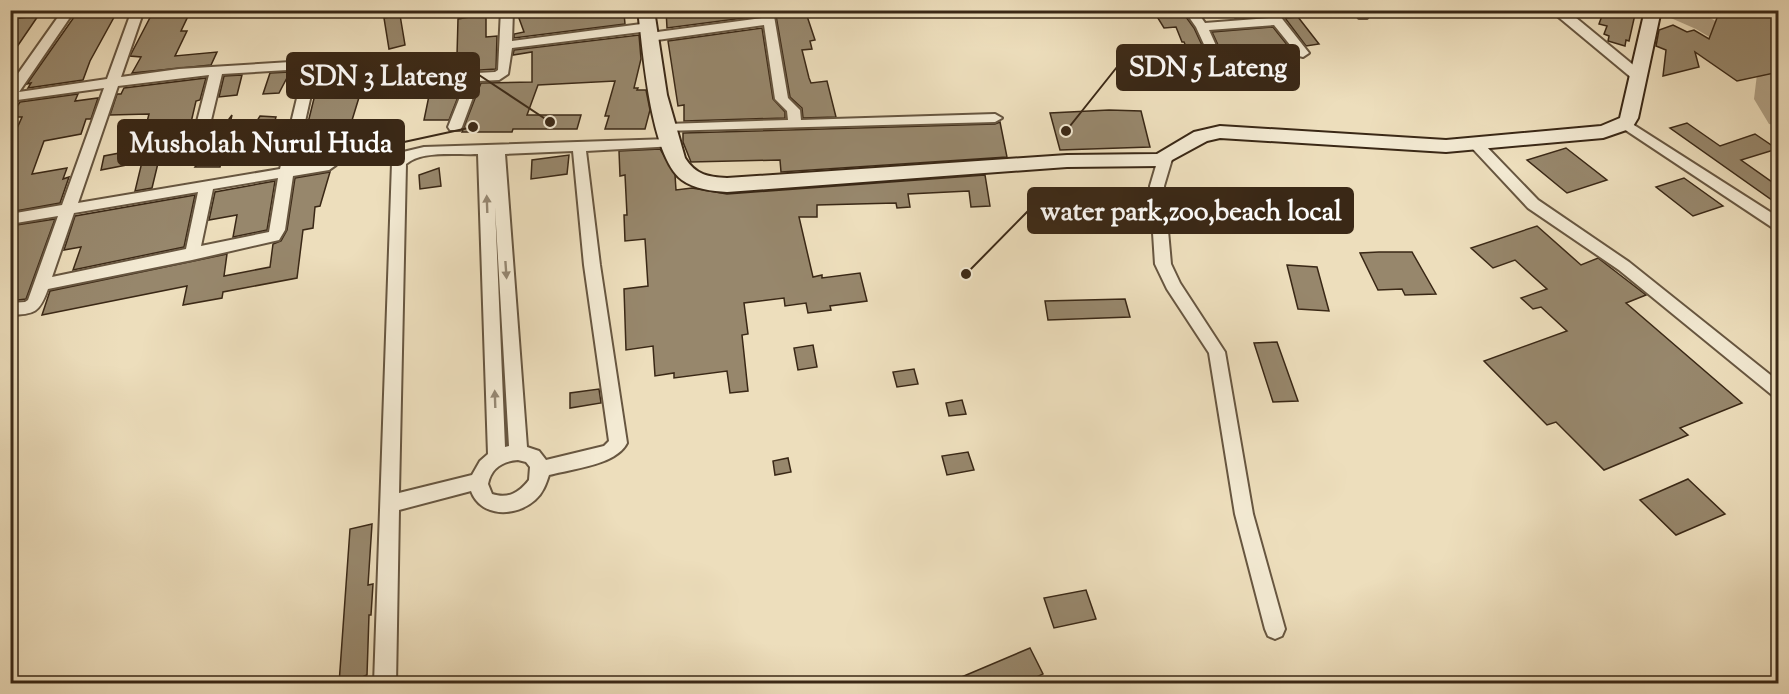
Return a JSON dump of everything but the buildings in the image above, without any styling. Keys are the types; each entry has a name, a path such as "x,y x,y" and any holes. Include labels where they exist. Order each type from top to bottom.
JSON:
{"street":[{"path":"10,96 69,10"},
{"path":"10,309 32,306 42,285 138,10"},
{"path":"423,80 494,77 502,74 507,10"},
{"path":"1190,10 1202,27 1217,61"},
{"path":"1556,10 1638,76"},
{"path":"648,25 668,136 678,161 685,172 694,179 727,185 1067,161 1163,160 1201,136 1220,132 1408,145 1477,145 1603,132 1626,124 1629,118 1652,13"},
{"path":"506,45 648,25 767,16 782,99 793,110 795,122"},
{"path":"1202,27 1274,16 1303,53"},
{"path":"10,96 112,81 217,70 310,66 286,173 278,230 274,236 42,285"},
{"path":"200,137 217,70"},
{"path":"455,127 474,78"},
{"path":"385,684 399,163 403,158 416,153 579,146 795,122 995,117"},
{"path":"1626,124 1779,224"},
{"path":"1477,145 1498,170 1533,204 1624,266 1779,390"},
{"path":"541,469 609,452 618,443 592,266 579,146"},
{"path":"491,149 518,452"},
{"path":"491,149 497,458"},
{"path":"1163,160 1157,186 1163,264 1173,285 1217,352 1244,514 1275,629"},
{"path":"10,219 206,188 329,165"},
{"path":"192,255 206,188"},
{"path":"518,452 533,457 541,469 540,477 530,494 510,504 490,502 479,490 479,481 485,468 497,458 518,452"},
{"path":"390,504 479,481"}],"waterway":[{"path":"1672,10 1704,24 1770,63 1767,99 1778,118"}],"place":[{"name":"SDN 3 Llateng","path":"550,122"},
{"name":"Musholah Nurul Huda","path":"473,127"},
{"name":"SDN 5 Lateng","path":"1066,131"},
{"name":"water park,zoo,beach local","path":"966,274"}]}
